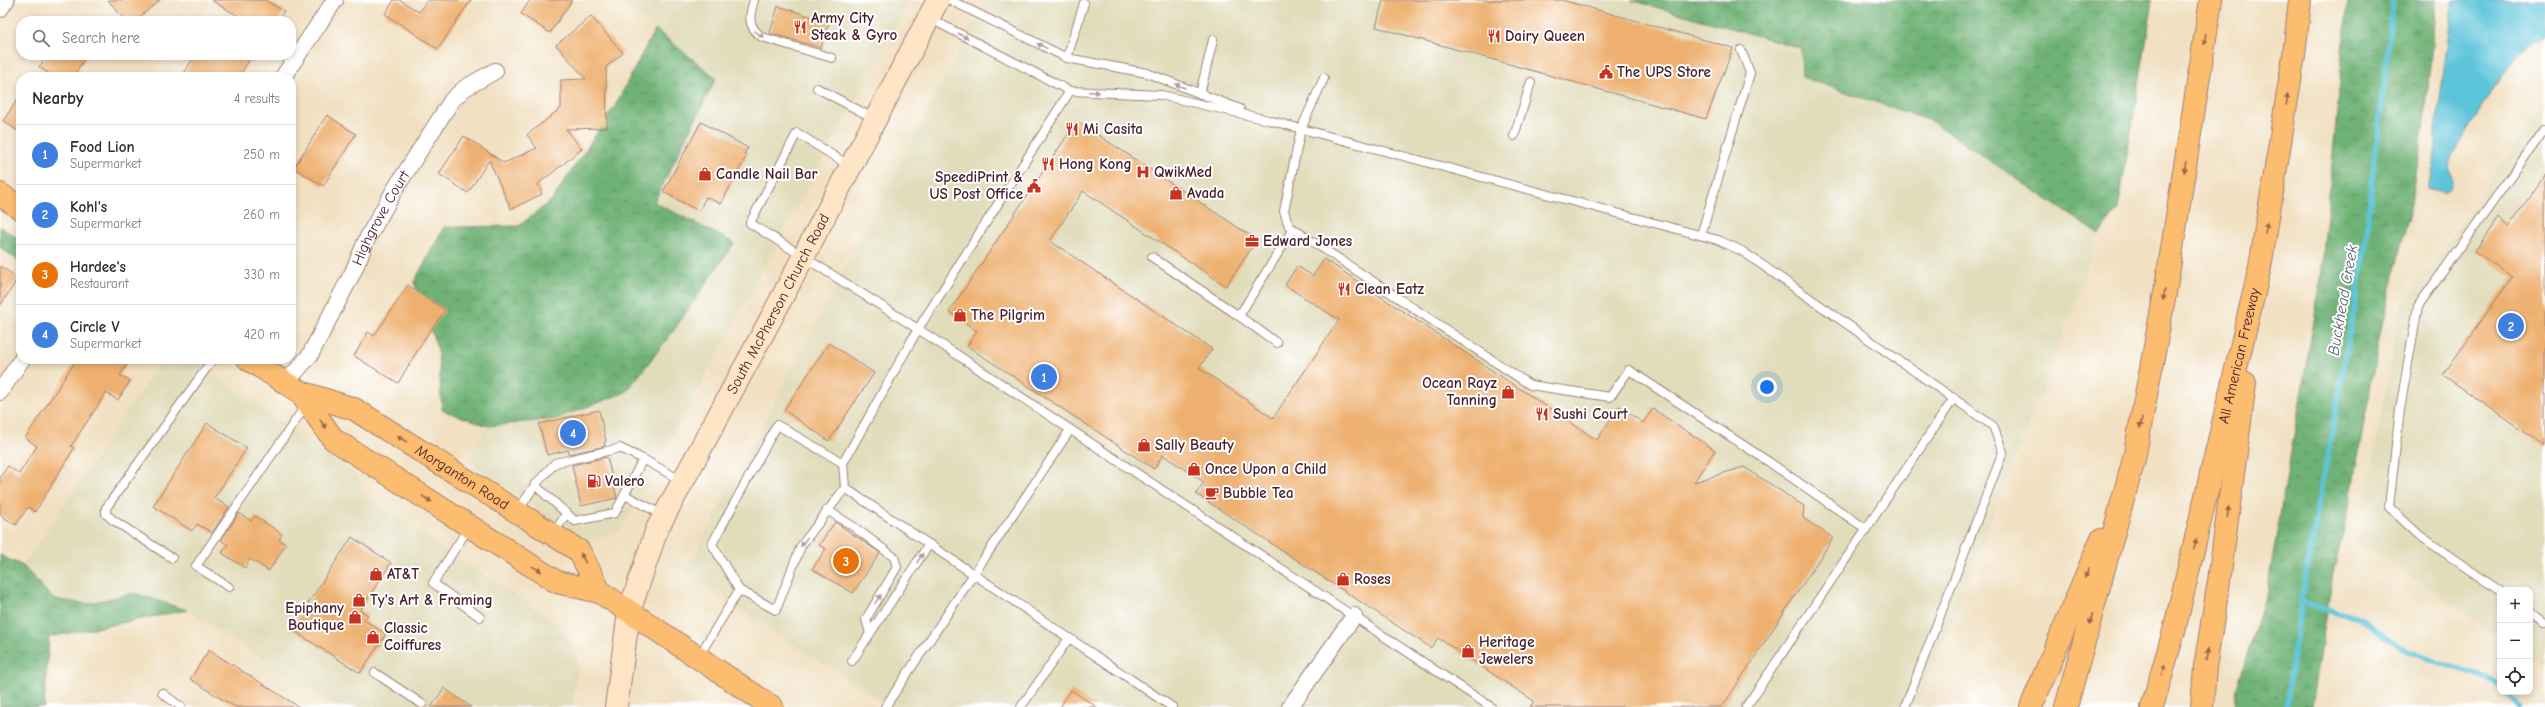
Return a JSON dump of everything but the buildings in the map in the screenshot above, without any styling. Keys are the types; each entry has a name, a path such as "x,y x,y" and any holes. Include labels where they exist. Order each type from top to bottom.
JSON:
{"main road":[{"path":"2066,707 2134,460 2165,293 2211,0"},
{"name":"All American Freeway","path":"2152,707 2174,631 2260,267 2294,55 2300,0"},
{"name":"South McPherson Church Road","path":"616,707 629,612 657,529 936,5"},
{"path":"0,194 16,205"},
{"path":"2202,707 2205,667 2219,581 2260,267"},
{"name":"Morganton Road","path":"256,364 298,392 354,409 579,550 600,592"},
{"name":"Morganton Road","path":"298,392 333,439 557,582 600,592 760,702"},
{"path":"2031,707 2134,460"}],"street":[{"path":"0,9 6,0"},
{"path":"296,58 335,0"},
{"path":"286,72 294,60"},
{"name":"Highgrove Court","path":"298,392 310,355 353,272 367,239 395,189 452,100 471,85 495,71"},
{"path":"0,392 19,364"},
{"path":"1290,707 1354,616"}],"lane":[{"path":"754,0 749,16 749,23 754,31 762,37 832,58"},
{"path":"1067,58 1084,2"},
{"path":"936,5 1067,58 1147,73 1268,120"},
{"path":"936,5 1070,91 1160,94 1268,120 1701,235 1742,251 1993,426 2003,452 1905,707"},
{"path":"1200,94 1213,40"},
{"path":"1701,235 1750,73 1741,50"},
{"path":"1324,78 1301,129 1284,211 1289,226 1530,385 1610,397 1629,370 1866,529"},
{"path":"1514,136 1531,82"},
{"path":"817,88 875,119"},
{"path":"843,463 777,425 712,544 739,590 776,610 801,546 826,510 845,488 843,463 918,329 1070,91"},
{"path":"2497,589 2418,535 2389,507 2400,409 2418,306 2545,129"},
{"path":"851,166 797,133 750,223 804,255 918,329 1491,707"},
{"path":"1239,316 1293,229"},
{"path":"1152,257 1277,343"},
{"path":"172,558 113,520 106,514 106,508 209,364"},
{"path":"229,587 196,566 298,392"},
{"path":"1746,707 1954,398"},
{"path":"885,707 975,575 1070,430"},
{"path":"517,512 535,485 555,463 620,448 682,481"},
{"path":"535,485 575,521 615,513 643,459"},
{"path":"845,488 1172,707"},
{"path":"624,495 664,516"},
{"path":"826,510 854,527 894,557 897,567 866,619 870,634"},
{"path":"554,534 567,513"},
{"path":"469,526 433,583 480,618"},
{"path":"852,661 929,544"},
{"path":"698,658 739,590"},
{"path":"2533,613 2545,621"},
{"path":"1021,707 1069,638"},
{"path":"375,673 422,704"},
{"path":"173,707 162,693 181,707"}],"shaded area":[{"path":"622,0 908,0 895,28 621,530 584,541 467,461 488,426 555,419 734,243 654,202 716,79 621,2"},
{"path":"986,0 1631,0 1801,48 1802,77 1931,121 2099,234 2045,383 1917,707 890,707 685,573"},
{"path":"2545,103 2545,666 2533,658 2533,587 2497,587 2497,634 2358,542 2400,309"},
{"path":"160,364 200,364 359,477 365,496 563,627 578,661 573,707 338,707 187,610 133,593 87,604 53,599 23,566"}],"green space":[{"path":"1631,0 2153,0 2118,209 2099,234 1931,121 1802,77 1801,48"},
{"path":"2348,0 2436,0 2426,109 2412,200 2381,329 2347,517 2333,573 2312,707 2235,707 2237,688 2267,590 2320,286"},
{"path":"655,29 716,78 654,202 734,243 674,330 626,392 555,419 488,426 442,410 438,351 414,282 444,227 519,226 552,200 615,106"},
{"path":"0,227 16,237 16,259 0,247"},
{"path":"0,555 23,566 53,599 87,604 133,593 187,610 49,637 44,707 0,707"}],"water":[{"path":"2453,0 2545,0 2545,36 2532,41 2521,52 2511,64 2476,116 2452,158 2450,169 2452,181 2449,189 2444,193 2428,189 2436,148 2436,130"}],"waterway":[{"name":"Buckhead Creek","path":"2286,707 2301,602 2363,260 2393,0"},
{"name":"Buckhead Creek","path":"2301,602 2359,618 2407,651 2497,683"},
{"name":"Buckhead Creek","path":"2509,695 2520,707"}],"place":[{"name":"Army City Steak & Gyro","path":"800,27"},
{"name":"Dairy Queen","path":"1494,36"},
{"name":"The UPS Store","path":"1606,72"},
{"name":"Mi Casita","path":"1072,129"},
{"name":"Hong Kong","path":"1048,164"},
{"name":"QwikMed","path":"1143,172"},
{"name":"Candle Nail Bar","path":"705,174"},
{"name":"SpeediPrint & US Post Office","path":"1034,186"},
{"name":"Avada","path":"1176,193"},
{"name":"Edward Jones","path":"1252,241"},
{"name":"Clean Eatz","path":"1344,289"},
{"name":"The Pilgrim","path":"960,315"},
{"name":"Kohl's","path":"2511,326"},
{"name":"Food Lion","path":"1044,377"},
{"name":"Ocean Rayz Tanning","path":"1508,392"},
{"name":"Sushi Court","path":"1542,414"},
{"name":"Circle V","path":"573,433"},
{"name":"Sally Beauty","path":"1144,445"},
{"name":"Once Upon a Child","path":"1194,469"},
{"name":"Valero","path":"594,481"},
{"name":"Bubble Tea","path":"1212,493"},
{"name":"Hardee's","path":"846,561"},
{"name":"AT&T","path":"376,574"},
{"name":"Roses","path":"1343,579"},
{"name":"Ty's Art & Framing","path":"359,600"},
{"name":"Epiphany Boutique","path":"355,617"},
{"name":"Classic Coiffures","path":"373,637"},
{"name":"Heritage Jewelers","path":"1468,651"}]}
